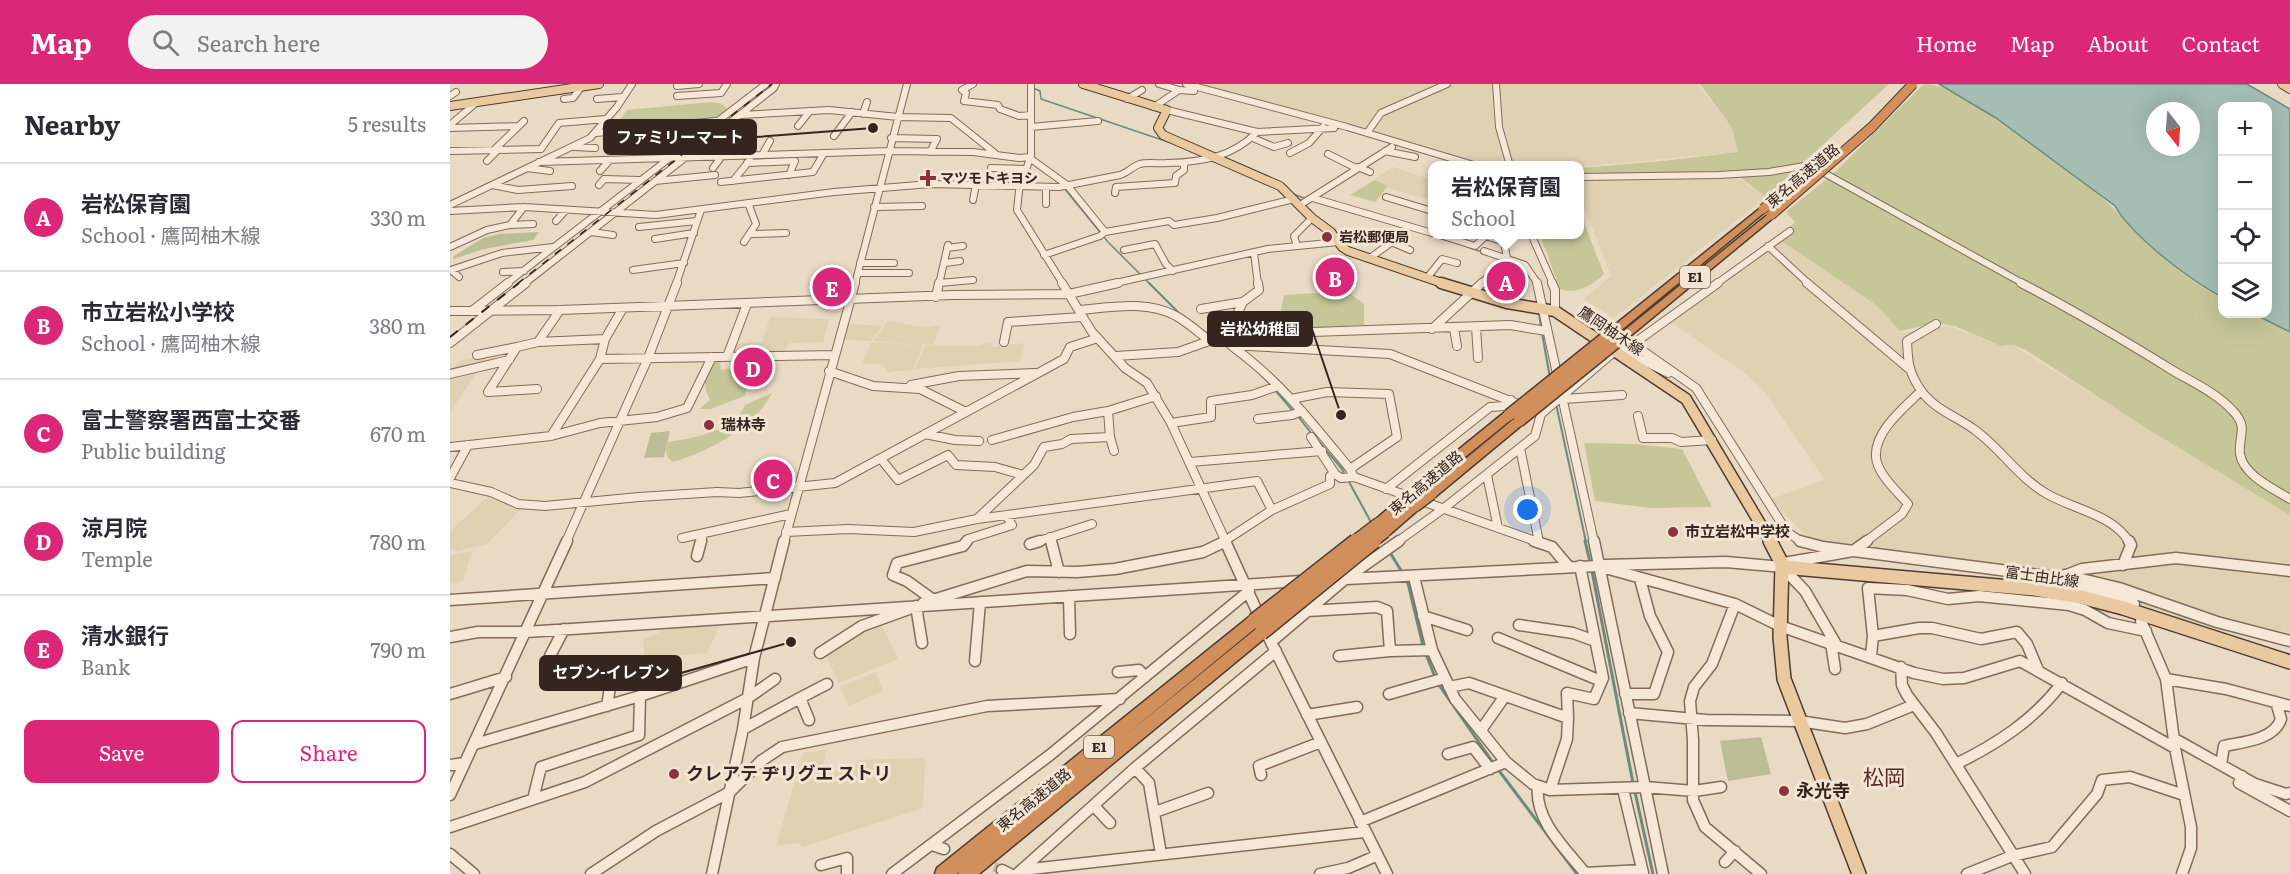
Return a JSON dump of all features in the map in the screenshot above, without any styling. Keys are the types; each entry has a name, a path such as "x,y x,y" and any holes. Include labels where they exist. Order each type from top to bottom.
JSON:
{"highway":[{"name":"東名高速道路","path":"1767,212 1902,84"},
{"name":"東名高速道路","path":"966,874 1266,637 1382,527 1514,418 1616,340 1767,212 1872,127 1912,84"},
{"name":"東名高速道路","path":"943,874 1266,637"}],"main road":[{"path":"450,106 599,84"},
{"path":"1083,84 1167,110"},
{"path":"2282,84 2290,89"},
{"name":"鷹岡柚木線","path":"1167,110 1158,128 1160,132 1280,186 1348,250 1470,293 1555,311 1616,340 1686,399 1760,520 1782,565 1780,626 1784,679 1858,874"},
{"name":"富士由比線","path":"1782,565 2035,590 2081,597 2123,608 2290,662"}],"street":[{"path":"596,133 632,84"},
{"path":"690,95 697,84"},
{"path":"677,86 697,84"},
{"path":"676,96 721,93 727,84"},
{"path":"450,343 775,85 765,84 472,312"},
{"path":"712,874 764,616 907,84"},
{"path":"973,84 963,90 966,93 964,101 998,105 1000,109 1019,116 1032,116"},
{"path":"1031,84 1032,116 1029,161 1020,185 1017,210 1080,313 1098,338 1125,368 1147,383 1156,396 1227,540 1266,637 1387,874"},
{"path":"1159,84 1179,90 1239,99"},
{"path":"1186,84 1464,161"},
{"path":"1367,133 1381,113 1447,84"},
{"path":"1496,84 1499,127 1509,161"},
{"path":"564,99 573,98 582,86"},
{"path":"1127,99 1142,90"},
{"path":"1154,107 1179,90"},
{"path":"450,96 456,92"},
{"path":"597,99 622,97"},
{"path":"450,127 477,102"},
{"path":"863,114 867,102"},
{"path":"740,115 829,110 897,117 951,118 997,155"},
{"path":"1167,110 1257,132 1323,127 1367,133"},
{"path":"798,126 810,111"},
{"path":"834,136 852,112"},
{"path":"450,151 541,149 559,123 606,119"},
{"path":"500,158 488,160 524,121"},
{"path":"450,205 596,133 716,121"},
{"path":"1031,127 1098,121"},
{"path":"450,127 518,126"},
{"path":"1290,153 1318,137 1323,127"},
{"path":"450,211 524,207 656,215 930,184 1020,185 1046,188 1120,175 1129,172 1139,164 1184,163 1220,158 1253,138 1257,132"},
{"path":"891,138 937,139 930,152"},
{"path":"1253,138 1274,147 1288,143"},
{"path":"762,154 770,141"},
{"path":"734,155 742,146"},
{"path":"571,147 595,148"},
{"path":"706,156 714,147"},
{"path":"1044,255 1103,233 1169,220 1174,225 1217,218 1313,198 1357,167 1392,147"},
{"path":"573,161 585,148"},
{"path":"1385,151 1415,157"},
{"path":"539,162 889,152 997,155 1029,161 1063,186 1103,233"},
{"path":"721,182 813,172 824,153"},
{"path":"1328,154 1370,172"},
{"path":"733,181 754,155"},
{"path":"656,181 714,172 722,156"},
{"path":"1372,158 1385,162"},
{"path":"600,171 610,160"},
{"path":"747,163 795,161 789,175"},
{"path":"973,200 978,184 992,166 1029,161"},
{"path":"1115,193 1116,187 1175,183 1176,176 1184,170 1184,163"},
{"path":"1584,177 1719,175 1769,172 1804,166 1817,169 1910,219 1998,271 2087,317 2212,394 2231,410 2241,423 2243,433 2240,446 2241,459 2265,483 2290,499"},
{"path":"526,168 550,171"},
{"path":"599,185 604,179 641,180"},
{"path":"492,185 508,189 529,190 572,186"},
{"path":"1046,188 1046,204"},
{"path":"1386,197 1428,210"},
{"path":"1313,198 1428,232"},
{"path":"744,243 756,224 748,203"},
{"path":"874,207 922,206"},
{"path":"510,225 524,207"},
{"path":"556,221 566,210"},
{"path":"450,795 506,677 581,504 648,358 669,307 701,210"},
{"path":"1297,246 1294,236 1312,218"},
{"path":"639,227 698,221"},
{"path":"450,248 487,230 510,225 534,224"},
{"path":"1790,231 1633,344 1696,388 1787,532 1803,543 2063,577 2119,588 2217,622 2290,641"},
{"path":"591,232 613,235"},
{"path":"656,239 694,233"},
{"path":"751,234 786,233"},
{"path":"1373,234 1410,250"},
{"path":"1453,239 1475,246 1483,239"},
{"path":"1497,239 1504,242 1507,258"},
{"path":"1533,239 1555,290 1555,311"},
{"path":"450,311 489,312 1069,294 1268,249 1338,242"},
{"path":"1370,258 1392,242"},
{"path":"1124,250 1155,244 1166,264 1173,271"},
{"path":"459,277 451,270 502,253 555,246"},
{"path":"936,297 948,246 963,246"},
{"path":"1768,246 1823,298 1908,368 1921,391 1950,416 1974,430 2015,471 2048,495 2112,524 2120,530 2131,545 2123,565"},
{"path":"1484,251 1524,265 1532,273 1540,289 1546,331 1563,398 1629,713 1642,788 1663,874"},
{"path":"1217,338 1243,302 1258,290 1254,253"},
{"path":"1427,278 1442,259 1457,263"},
{"path":"945,263 960,261"},
{"path":"633,270 684,263"},
{"path":"860,263 894,263"},
{"path":"1432,328 1498,268"},
{"path":"503,272 524,271"},
{"path":"858,273 909,273"},
{"path":"939,283 973,280"},
{"path":"1201,309 1243,302"},
{"path":"727,357 747,304"},
{"path":"1004,342 1008,322 1122,306 1161,310 1175,315 1225,340 1263,368 1275,387 1291,399 1298,412 1352,475"},
{"path":"551,436 600,359 605,339 623,308"},
{"path":"538,342 560,310"},
{"path":"1908,368 1907,341 1936,324"},
{"path":"1116,356 1178,352 1217,338 1510,325 1546,331"},
{"path":"1476,327 1478,358"},
{"path":"1454,328 1457,346"},
{"path":"450,483 491,492 518,504 581,504 639,497 717,492 738,493 835,483 1064,359 1070,347 1098,338"},
{"path":"477,355 538,342 605,339"},
{"path":"1020,872 1135,768 1266,637 1307,611 1345,579 1443,509 1535,436 1541,414 1563,398 1616,340 1624,351 1682,378"},
{"path":"1231,345 1390,354 1475,389 1512,400 1541,414"},
{"path":"517,347 488,392 537,389"},
{"path":"600,359 835,355"},
{"path":"450,447 551,436 621,420 657,417 687,408 712,357"},
{"path":"450,374 509,360"},
{"path":"829,371 873,386 920,389 966,412"},
{"path":"900,388 959,376 1038,372"},
{"path":"1171,423 1210,417 1211,401 1241,398 1275,387"},
{"path":"450,637 478,632 526,632 1569,566 1726,562 1782,565 1853,551 1902,514 1908,504 1879,465 1876,456 1885,430 1921,391"},
{"path":"1291,399 1327,392 1389,394 1397,437 1352,475"},
{"path":"1563,398 1622,395"},
{"path":"992,440 1073,417 1108,411 1156,396"},
{"path":"1386,489 1490,407 1504,406 1512,400"},
{"path":"1108,411 1110,437 1114,451"},
{"path":"1258,419 1298,412"},
{"path":"1638,416 1643,438 1672,438 1681,442 1712,440"},
{"path":"926,434 955,440 979,441"},
{"path":"977,519 1040,458 1044,447 1062,444 1071,439 1110,437"},
{"path":"1311,437 1338,476"},
{"path":"450,478 468,445"},
{"path":"1520,448 1539,542"},
{"path":"1190,462 1322,452"},
{"path":"881,459 898,480 948,455 956,465 995,466 1023,475"},
{"path":"1487,474 1498,528"},
{"path":"820,653 862,626 932,599 1028,572 1115,569 1203,552 1227,540 1272,510 1330,484 1330,476 1352,475 1539,542 1552,547 1569,566"},
{"path":"786,532 848,529 914,531 977,519 1257,481 1272,510"},
{"path":"682,538 791,514"},
{"path":"932,599 907,581 893,575 897,563 963,546 968,539 1012,525 1006,515"},
{"path":"1030,544 1092,524"},
{"path":"698,556 703,534"},
{"path":"1050,537 1059,572"},
{"path":"2063,577 2082,569 2176,558 2290,572"},
{"path":"1782,565 1789,570 1800,586 1834,644 1835,669"},
{"path":"1550,790 1567,739 1567,693 1594,699 1601,681 1580,566"},
{"path":"1598,566 1735,604 1780,626 1871,656 1914,673 1943,679 1964,678 2020,661 2175,744 2270,789 2290,793"},
{"path":"1414,577 1431,650 1455,699 1506,762 1538,786 1550,790 1642,788 1694,791 1721,787"},
{"path":"2063,577 2076,585 2128,599 2134,604"},
{"path":"450,600 775,578"},
{"path":"1625,694 1654,694 1668,652 1650,616 1640,579"},
{"path":"892,874 1050,755 1120,699 1248,588"},
{"path":"1871,656 1873,636 1868,588 1907,590 1948,599 1979,596 2043,600 2085,610 2108,623 2144,626 2166,679 2175,744 2191,827 2191,848 2182,874"},
{"path":"1069,596 1070,634"},
{"path":"975,661 980,602"},
{"path":"1735,604 1712,664 1694,687 1690,701 1693,800 1706,827 1761,874"},
{"path":"916,606 922,643"},
{"path":"1307,611 1377,607 1387,611 1390,651"},
{"path":"1422,616 1467,630"},
{"path":"1519,625 1573,633 1594,641"},
{"path":"1873,636 1919,628 1932,628 1981,639 2017,632 2021,634 2031,652 2038,670"},
{"path":"550,656 564,629"},
{"path":"1498,638 1601,681"},
{"path":"1339,656 1431,650"},
{"path":"475,744 640,696 754,658"},
{"path":"1901,668 1902,685 1914,705 1936,733 2025,874"},
{"path":"1118,672 1139,670 1145,678"},
{"path":"450,694 506,677"},
{"path":"450,826 585,782 748,698 775,679"},
{"path":"2166,679 2226,689 2290,706"},
{"path":"1389,694 1446,681 1469,683 1568,718"},
{"path":"1956,764 1994,746 2048,703 2062,683"},
{"path":"743,729 827,684"},
{"path":"607,706 610,687"},
{"path":"533,799 542,767 639,735 640,696"},
{"path":"1481,730 1505,696"},
{"path":"800,698 809,720"},
{"path":"591,874 656,831 729,792 760,761 782,747 987,706 1120,699"},
{"path":"2221,765 2224,746 2264,736 2280,724 2282,719 2276,702"},
{"path":"1629,713 1753,722 1799,721 1851,728 1897,709 1914,705"},
{"path":"1307,715 1357,707"},
{"path":"1261,775 1259,766 1321,742"},
{"path":"1448,754 1473,747 1490,769"},
{"path":"1020,872 1362,827 1506,762"},
{"path":"450,765 464,763"},
{"path":"1135,768 1149,783 1161,854"},
{"path":"2242,776 2239,783 2290,811"},
{"path":"1968,874 2012,856 2052,847 2097,794 2102,780 2130,777 2184,795"},
{"path":"1538,786 1536,791 1542,816 1585,873 1643,872 1623,789"},
{"path":"1155,812 1208,793"},
{"path":"1094,806 1110,824"},
{"path":"932,845 944,849"},
{"path":"1725,862 1735,851"},
{"path":"450,854 474,874"},
{"path":"1320,874 1348,868 1376,856"},
{"path":"821,865 847,858 847,874"}],"shaded area":[{"path":"1199,84 1697,84 1732,128 1738,152 1584,167 1584,161 1471,161"},
{"path":"1939,84 2247,84 2290,109 2290,332 2262,318 2272,318 2272,102 2218,102 2218,295 2163,257 2135,231 2115,206 1996,118"},
{"path":"1393,167 1428,179 1428,196 1425,199 1389,188 1375,179"},
{"path":"1732,174 1766,197 1614,318 1584,299 1611,276 1584,206 1584,175"},
{"path":"1778,239 1876,305 1901,333 1949,326 2004,347 2012,345 2198,459 2290,494 2290,644 2169,616 2042,569 1808,538 1771,499 1825,480 1764,391 1745,373 1671,322"},
{"path":"770,317 829,319 823,342 789,343 783,354 730,356 736,344 762,342"},
{"path":"888,321 922,327 941,325 933,345 923,344 913,370 888,372 883,364 862,364 871,342 916,345 873,341"},
{"path":"849,324 882,326 871,341 844,340"},
{"path":"991,342 992,347 1025,343 1020,361 915,369 925,346 974,346"},
{"path":"489,355 450,412 450,371 461,360"},
{"path":"490,495 523,507 487,544 457,551 450,549 450,531"},
{"path":"472,551 463,581 450,584 450,556"},
{"path":"721,623 707,653 645,658 643,639 668,629"},
{"path":"881,624 898,659 839,683 824,652 862,629"},
{"path":"876,672 883,691 849,706 840,687"},
{"path":"826,750 822,772 855,768 858,760 925,758 923,808 803,847 798,843 776,846 803,753"}],"green space":[{"path":"1700,84 1889,84 1766,197 1736,174 1584,174 1584,168 1738,152 1732,128"},
{"path":"1924,84 1944,88 1974,103 2084,183 2191,280 2218,296 2218,318 2265,318 2290,329 2290,515 2138,423 2026,350 2012,345 2001,346 1955,326 1934,323 1900,331 1876,305 1778,239 1795,222 1786,212 1835,172"},
{"path":"712,102 722,104 727,109 713,120 618,130 619,121 627,110"},
{"path":"1375,180 1388,186 1375,202 1350,195"},
{"path":"1584,223 1604,274 1584,288 1572,291 1560,289 1541,239 1584,239"},
{"path":"539,232 533,240 484,249 453,259 454,256 483,238 499,234"},
{"path":"1347,291 1364,304 1364,325 1277,329 1284,295"},
{"path":"720,359 721,370 736,370 748,379 745,384 747,388 745,396 710,409 699,409 710,400 705,385 711,361"},
{"path":"772,393 754,417 715,445 673,462 668,458 666,450 668,442 700,436 722,428 740,414 745,405"},
{"path":"670,431 664,457 644,458 651,433"},
{"path":"1584,443 1634,444 1682,449 1712,507 1651,508 1595,501"},
{"path":"1761,737 1771,774 1728,781 1720,741"}],"waterway":[{"path":"1033,88 1040,91 1041,99 1180,146"},
{"path":"1031,163 1058,182"},
{"path":"1064,188 1108,242 1180,314"},
{"path":"1293,194 1307,199"},
{"path":"1315,202 1408,229"},
{"path":"1465,246 1482,252"},
{"path":"1539,313 1541,328"},
{"path":"1199,328 1212,336"},
{"path":"1542,333 1550,378"},
{"path":"1219,341 1231,350"},
{"path":"1236,354 1255,369"},
{"path":"1261,375 1272,386"},
{"path":"1275,390 1293,411"},
{"path":"1556,404 1586,542"},
{"path":"1297,415 1312,434"},
{"path":"1316,438 1342,469 1372,524"},
{"path":"1585,541 1590,562"},
{"path":"1389,551 1402,572"},
{"path":"1592,571 1633,783"},
{"path":"1407,579 1423,646"},
{"path":"1426,654 1435,677"},
{"path":"1439,685 1494,764"},
{"path":"1497,768 1577,874"},
{"path":"1635,792 1653,874"}],"tunnel":[{"path":"980,862 1002,870"}],"railway":[{"path":"517,284 772,84"},
{"path":"450,337 519,283"}],"place":[{"name":"ファミリーマート","path":"873,128"},
{"name":"マツモトキヨシ","path":"928,178"},
{"name":"岩松郵便局","path":"1327,237"},
{"name":"市立岩松小学校","path":"1335,277"},
{"name":"岩松保育園","path":"1506,281"},
{"name":"清水銀行","path":"832,287"},
{"name":"涼月院","path":"753,367"},
{"name":"岩松幼稚園","path":"1341,415"},
{"name":"瑞林寺","path":"709,425"},
{"name":"富士警察署西富士交番","path":"773,479"},
{"name":"市立岩松中学校","path":"1673,532"},
{"name":"セブン-イレブン","path":"791,642"},
{"name":"クレアテ ヂリグエ ストリ","path":"674,774"},
{"name":"永光寺","path":"1784,791"}],"district":[{"name":"松岡","path":"1884,778"}]}
